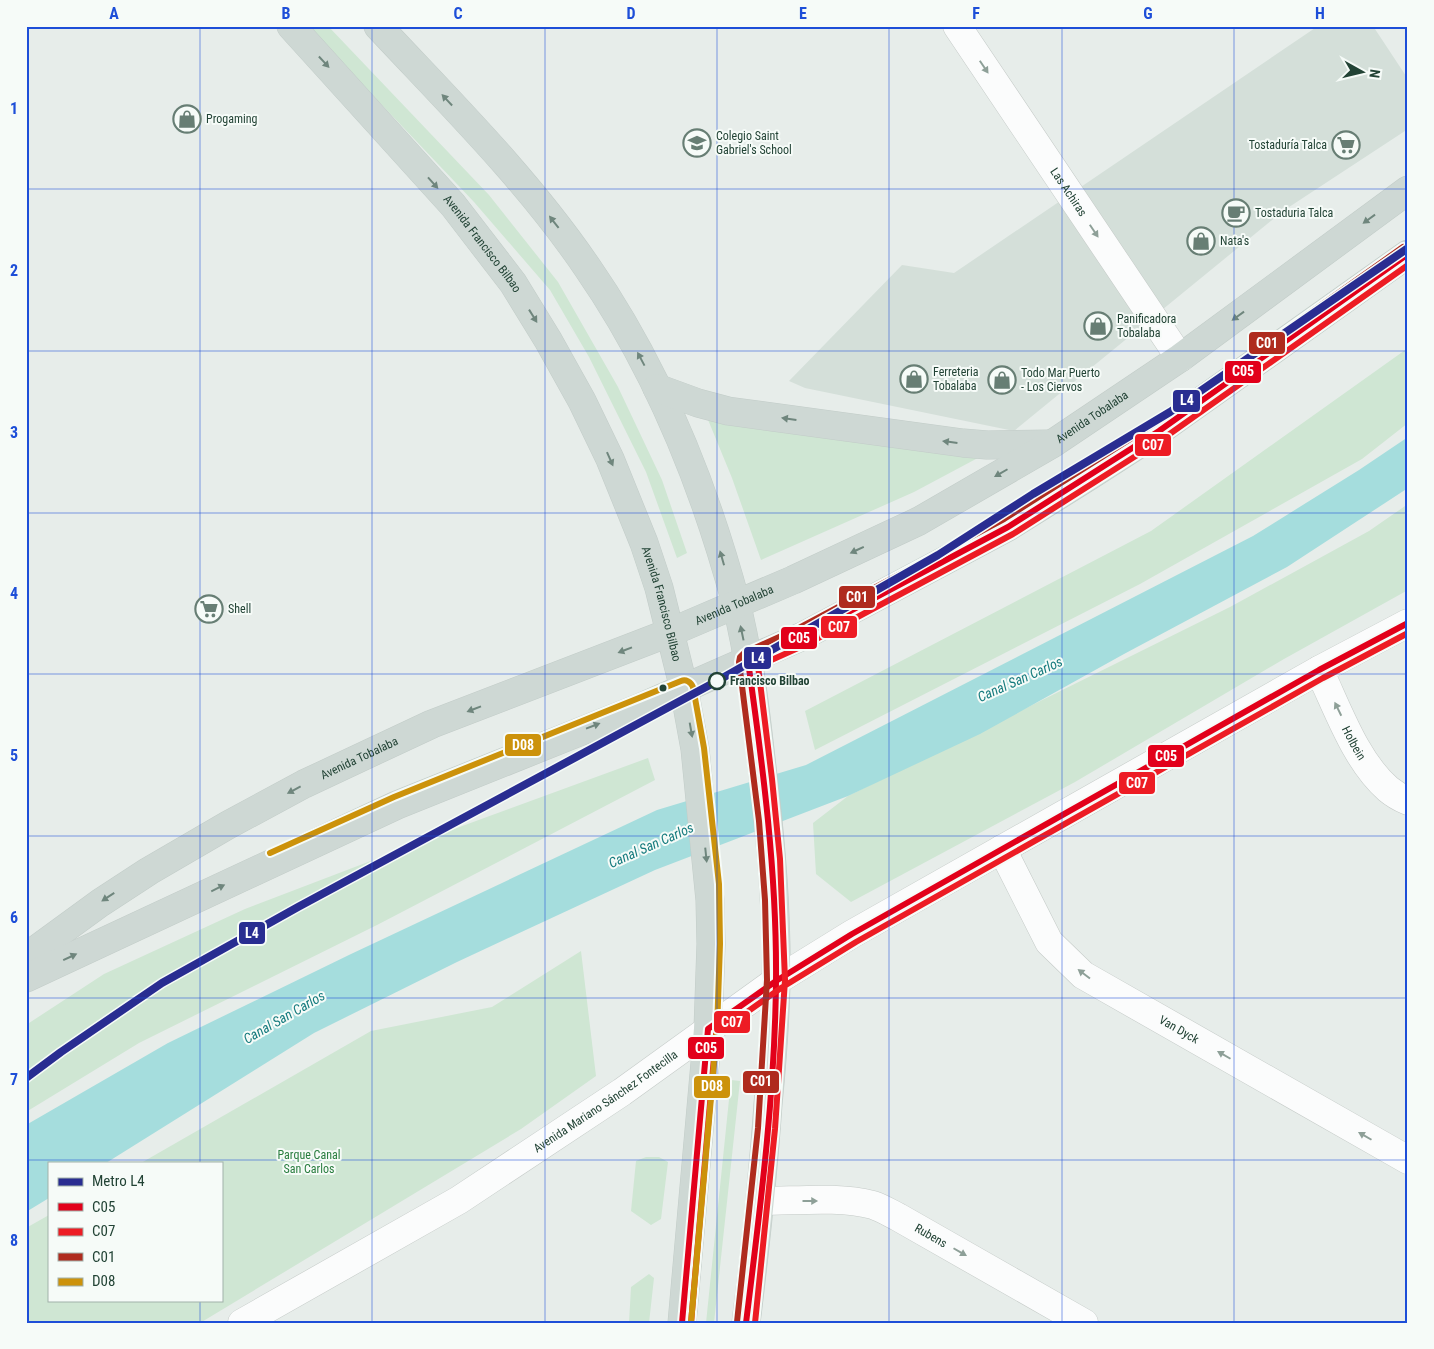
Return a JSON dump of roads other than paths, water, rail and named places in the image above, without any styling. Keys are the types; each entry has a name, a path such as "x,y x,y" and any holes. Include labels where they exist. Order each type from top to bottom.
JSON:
{"main road":[{"name":"Avenida Francisco Bilbao","path":"291,26 453,205 513,283 582,401 610,459 644,543 671,632 684,688 695,750 710,885 712,944 708,1029 682,1323"},
{"path":"378,26 495,152 556,223 588,268 625,327 657,388 697,479 712,522 736,604 748,661 772,851 776,981 761,1200 746,1323"},
{"name":"Avenida Tobalaba","path":"26,957 100,903 149,871 304,784 432,724 671,632 787,583 918,521 1052,444 1180,358 1408,190"},
{"path":"26,978 397,805 639,708 803,636 1008,527 1158,431 1408,254"},
{"path":"657,388 698,403 728,411 962,443 987,445 1052,444"}],"street":[{"name":"Las Achiras","path":"957,26 1180,358"},
{"name":"Avenida Mariano Sánchez Fontecilla","path":"242,1323 459,1200 616,1096 776,981 852,934 1319,670 1408,623"},
{"name":"Holbein","path":"1319,670 1358,750 1373,774 1389,790 1408,801"},
{"name":"Van Dyck","path":"1002,849 1049,942 1084,975 1408,1160"},
{"name":"Rubens","path":"761,1200 829,1200 875,1206 898,1217 1084,1323"}],"water":[{"name":"Canal San Carlos","path":"1408,437 1408,488 1287,567 980,734 848,796 655,870 457,962 314,1033 108,1162 48,1162 48,1199 26,1212 26,1125 168,1043 351,954 657,810 806,765 1253,536"}],"metro line":[{"name":"L4","path":"26,1078 162,983 298,907 719,680 938,555 1033,494 1170,412 1408,248"}],"place":[{"name":"Progaming","path":"187,119"},
{"name":"Colegio Saint Gabriel's School","path":"697,143"},
{"name":"Tostaduría Talca","path":"1346,145"},
{"name":"Tostaduria Talca","path":"1236,213"},
{"name":"Nata's","path":"1201,241"},
{"name":"Panificadora Tobalaba","path":"1098,326"},
{"name":"Ferreteria Tobalaba","path":"914,379"},
{"name":"Todo Mar Puerto - Los Ciervos","path":"1002,380"},
{"name":"Shell","path":"209,609"},
{"name":"Francisco Bilbao","path":"717,681"}],"park label":[{"name":"Parque Canal San Carlos","path":"309,1162"}]}
